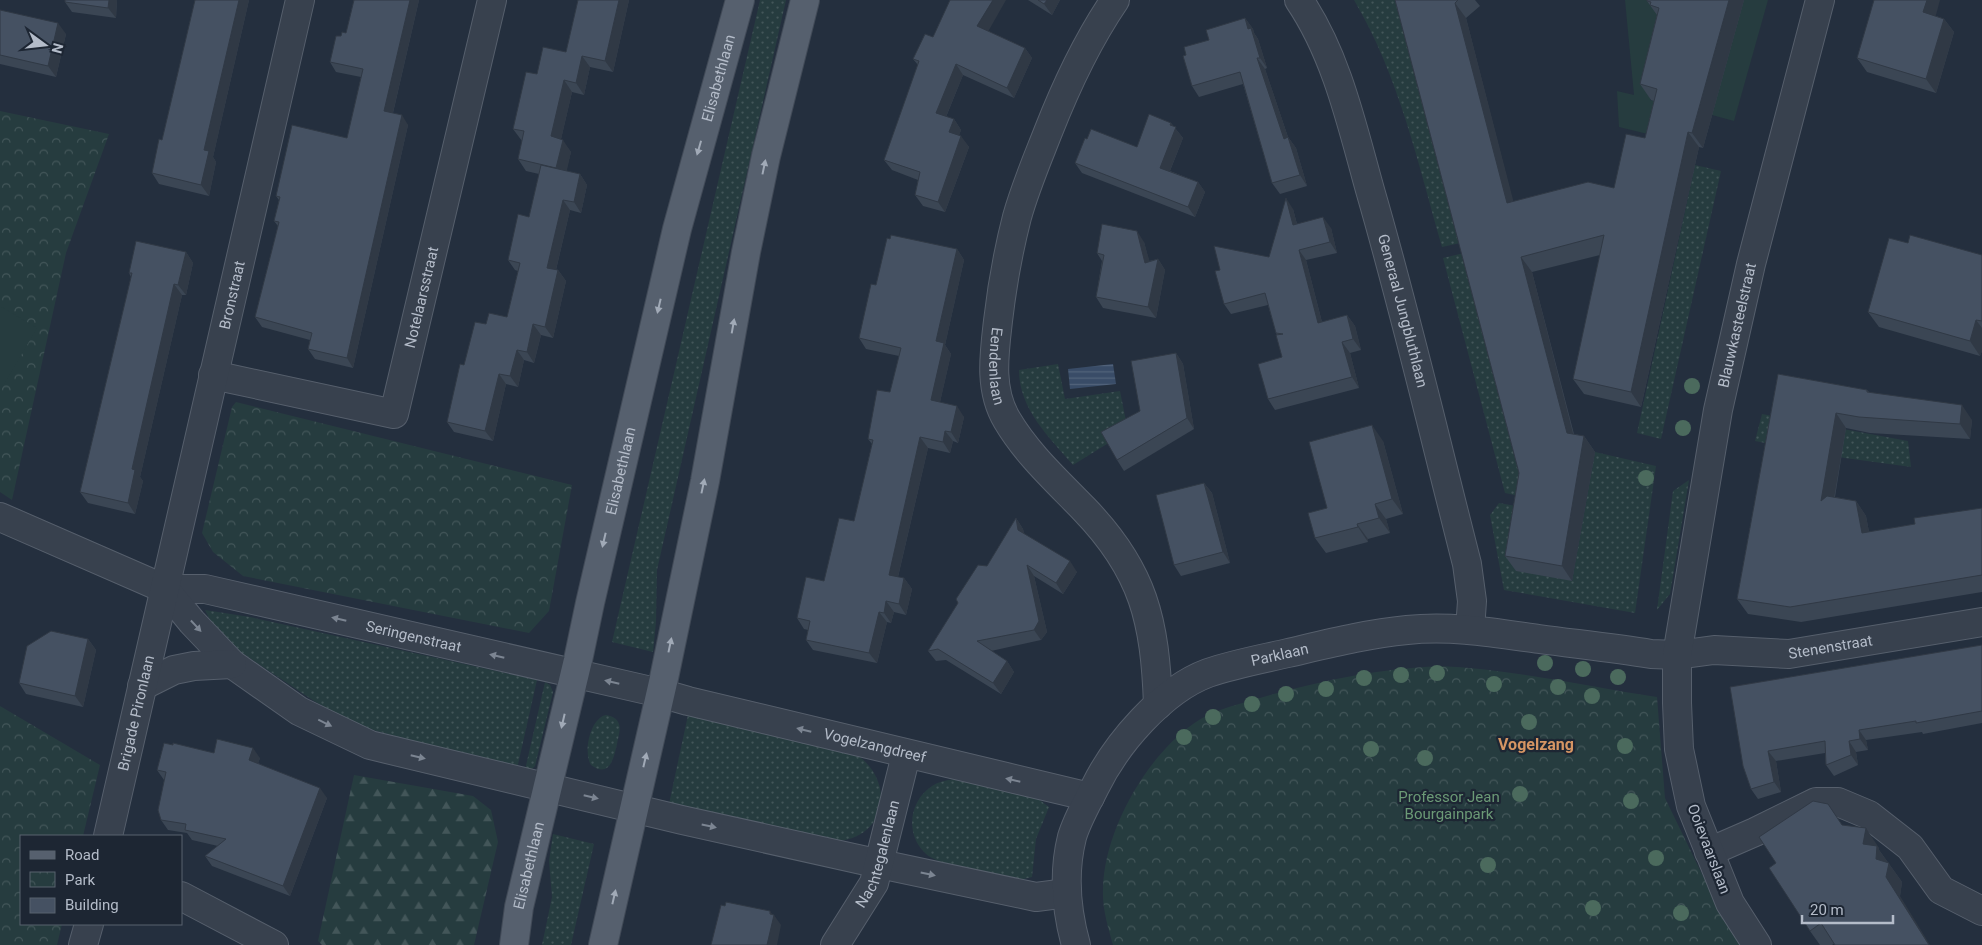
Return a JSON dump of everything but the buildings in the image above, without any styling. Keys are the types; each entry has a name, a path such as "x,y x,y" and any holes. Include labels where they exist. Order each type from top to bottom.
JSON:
{"main road":[{"name":"Elisabethlaan","path":"514,945 519,907 677,229 740,0"},
{"path":"603,945 635,808 705,481 748,243 766,156 804,0"}],"street":[{"name":"Bronstraat","path":"165,589 300,0"},
{"name":"Notelaarsstraat","path":"213,375 394,414 492,0"},
{"name":"Eendenlaan","path":"1115,0 1100,22 1066,86 1017,216 1003,276 994,354 995,389 1006,419 1028,450 1086,511 1119,550 1137,582 1148,611 1157,673 1158,704"},
{"name":"Generaal Jungbluthlaan","path":"1299,0 1339,80 1386,244 1467,564 1472,602 1470,630"},
{"name":"Blauwkasteelstraat","path":"1677,655 1718,410 1751,264 1820,0"},
{"name":"Seringenstraat","path":"0,517 165,589 205,589 660,693"},
{"name":"Seringenstraat","path":"165,589 192,622 232,664 298,711 370,745 635,808"},
{"name":"Brigade Pironlaan","path":"108,835 165,589"},
{"name":"Stenenstraat","path":"1677,655 1714,650 1789,654 1982,622"},
{"name":"Parklaan","path":"1076,945 1070,923 1067,893 1067,866 1073,835 1101,774 1124,743 1158,704 1182,686 1208,674 1342,640 1408,630 1470,630 1651,654 1677,655"},
{"name":"Ooievaarslaan","path":"1677,655 1679,749 1691,806 1730,903 1757,945"},
{"path":"142,686 174,670 194,666 232,664"},
{"name":"Vogelzangdreef","path":"660,693 906,755 1090,798"},
{"name":"Nachtegalenlaan","path":"835,945 874,883 906,755"},
{"path":"1709,852 1816,802 1838,802 1869,815 1910,847 1941,890 1982,911"},
{"path":"635,808 880,864 1036,897 1067,893"},
{"path":"182,897 274,945"},
{"path":"83,945 88,925"}],"green space":[{"path":"760,0 786,0 657,570 656,622 653,652 612,642"},
{"path":"1354,0 1399,0 1465,242 1442,247 1406,120 1395,89 1370,29"},
{"path":"1625,0 1768,0 1734,121 1712,115 1659,64 1650,100 1668,104 1660,137 1619,127 1617,91 1634,95"},
{"path":"0,111 109,134 66,253 12,500 0,492"},
{"path":"1695,165 1721,171 1661,439 1637,433"},
{"path":"1468,252 1529,498 1505,493 1443,258"},
{"path":"0,306 37,328 0,391"},
{"path":"1058,364 1065,399 1120,391 1128,431 1073,465 1037,422 1024,397 1020,384 1019,370"},
{"path":"236,402 572,485 549,611 529,633 243,576 213,552 202,533 232,407"},
{"path":"1762,414 1908,441 1911,467 1845,458 1755,441"},
{"path":"1595,452 1656,466 1635,613 1504,590 1490,515 1499,503 1527,508 1572,581"},
{"path":"1689,480 1670,594 1657,610 1673,491"},
{"path":"205,610 250,617 537,680 517,769 358,726 314,701 242,653 210,620"},
{"name":"Professor Jean Bourgainpark","path":"1439,666 1521,674 1657,697 1665,798 1717,905 1741,945 1113,945 1103,903 1105,867 1111,843 1131,797 1144,775 1176,738 1200,719 1214,712 1276,693 1368,673"},
{"path":"545,682 550,685 553,692 535,766 531,770 525,770"},
{"path":"0,706 100,765 83,835 20,835 20,925 62,925 57,945 0,945"},
{"path":"606,715 616,719 620,729 610,765 607,768 597,769 591,765 589,760 588,745 596,722"},
{"path":"688,715 857,755 869,766 877,779 881,793 880,807 875,820 866,830 854,838 837,841 669,804"},
{"path":"354,775 473,796 491,810 498,842 474,945 322,945 318,941"},
{"path":"954,779 1037,798 1049,807 1036,839 1032,877 1021,879 1008,878 983,873 942,862 925,853 914,837 912,818 914,809 924,792 942,781"},
{"path":"553,834 594,844 571,945 542,945 552,897 549,861"}],"water":[{"path":"1113,364 1116,384 1070,389 1068,369"}],"district":[{"name":"Vogelzang","path":"1536,744"}]}
